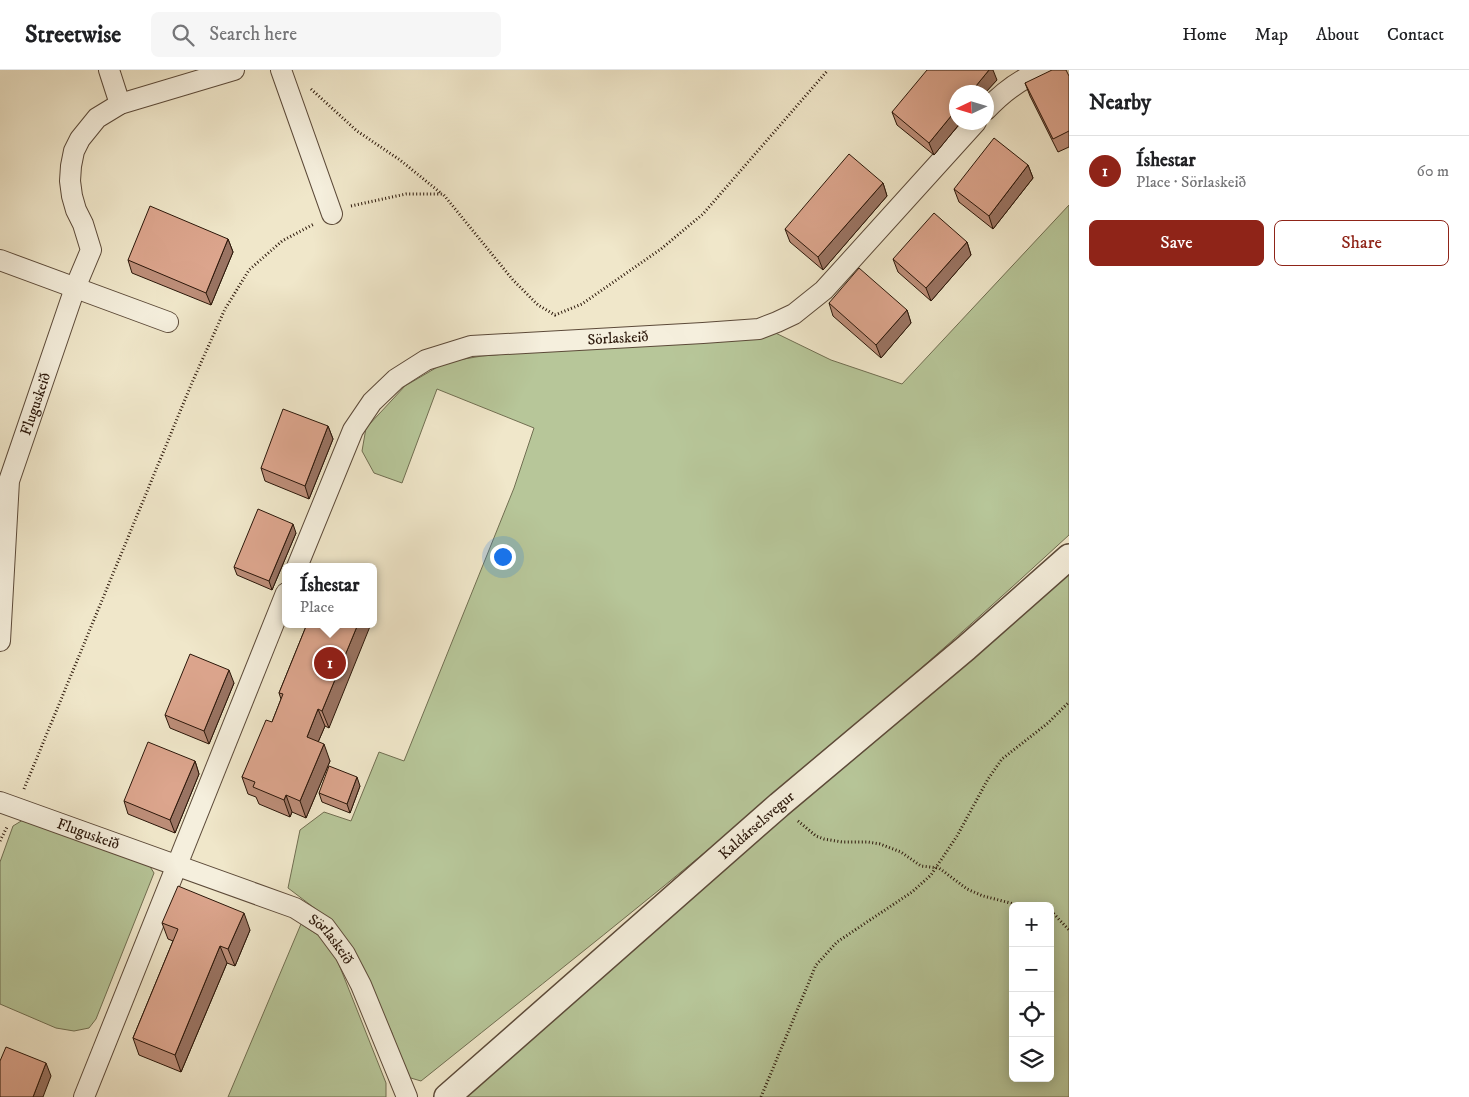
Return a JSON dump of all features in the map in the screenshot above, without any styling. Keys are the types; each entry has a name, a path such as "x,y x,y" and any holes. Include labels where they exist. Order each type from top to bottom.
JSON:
{"street":[{"path":"109,70 120,104"},
{"name":"Fluguskeið","path":"0,641 9,481 75,288 90,250 83,224 72,196 70,181 72,158 80,139 88,128 97,118 120,104 234,70"},
{"path":"281,70 332,214"},
{"path":"994,102 1017,84 1039,71"},
{"name":"Sörlaskeið","path":"299,563 352,430 372,402 396,379 426,360 471,346 759,329 777,322 794,314 824,290 969,130"},
{"path":"0,260 168,322"},
{"name":"Kaldárselsvegur","path":"447,1097 779,805 966,648 1069,557"},
{"path":"84,1097 282,603"},
{"name":"Fluguskeið","path":"8,805 176,866"},
{"name":"Sörlaskeið","path":"176,866 295,908 325,927 345,954 361,985 407,1097"}],"path":[{"path":"304,83 357,131 400,160 443,194 513,280 538,305 555,315 582,304 661,249 703,214 828,70"},
{"path":"0,841 8,805 187,394 225,309 249,270 282,241 344,208 406,194 443,194"},
{"path":"760,1097 816,965 837,942 912,892 930,875 957,836 988,778 1002,759 1048,723 1069,702"},
{"path":"779,805 816,836 842,842 880,844 901,852 921,866 939,868 967,889 1009,903"},
{"path":"1054,914 1069,930"}],"green space":[{"path":"1069,205 1069,535 869,714 664,886 421,1081 404,1076 392,1033 358,959 325,916 288,888 300,830 324,812 351,821 379,752 404,761 514,488 534,428 437,389 402,483 374,473 362,451 366,428 405,386 446,362 482,356 667,340 757,324 831,360 902,384"},
{"path":"1069,573 1069,1097 436,1097 836,774"},
{"path":"31,815 146,860 154,873 96,1019 89,1028 74,1031 56,1028 0,1004 0,862 13,826"},
{"path":"301,924 321,937 336,957 386,1083 386,1097 228,1097"}],"building":[{"path":"927,70 989,70 977,85 949,85 949,119 929,143 892,112"},
{"path":"1052,70 1066,70 1069,76 1069,131 1053,139 1025,83"},
{"path":"994,138 1028,165 989,216 954,189"},
{"path":"849,154 883,183 818,257 785,229"},
{"path":"150,206 228,239 206,293 128,260"},
{"path":"934,213 967,242 926,288 893,259"},
{"path":"859,268 907,310 876,345 829,303"},
{"path":"283,409 328,426 305,486 261,468"},
{"path":"258,509 293,524 269,581 234,567"},
{"path":"305,628 356,628 322,711 318,709 307,737 324,744 300,801 286,795 284,800 253,787 255,782 242,777 266,720 272,722 283,694 279,693"},
{"path":"190,654 229,670 204,731 165,715"},
{"path":"148,742 195,761 170,820 124,801"},
{"path":"329,766 357,777 347,804 319,793"},
{"path":"178,886 244,913 228,949 220,946 175,1055 133,1038 178,929 162,923"},
{"path":"6,1047 46,1063 33,1097 0,1097 0,1061"}],"place":[{"name":"Íshestar","path":"330,663"}]}
